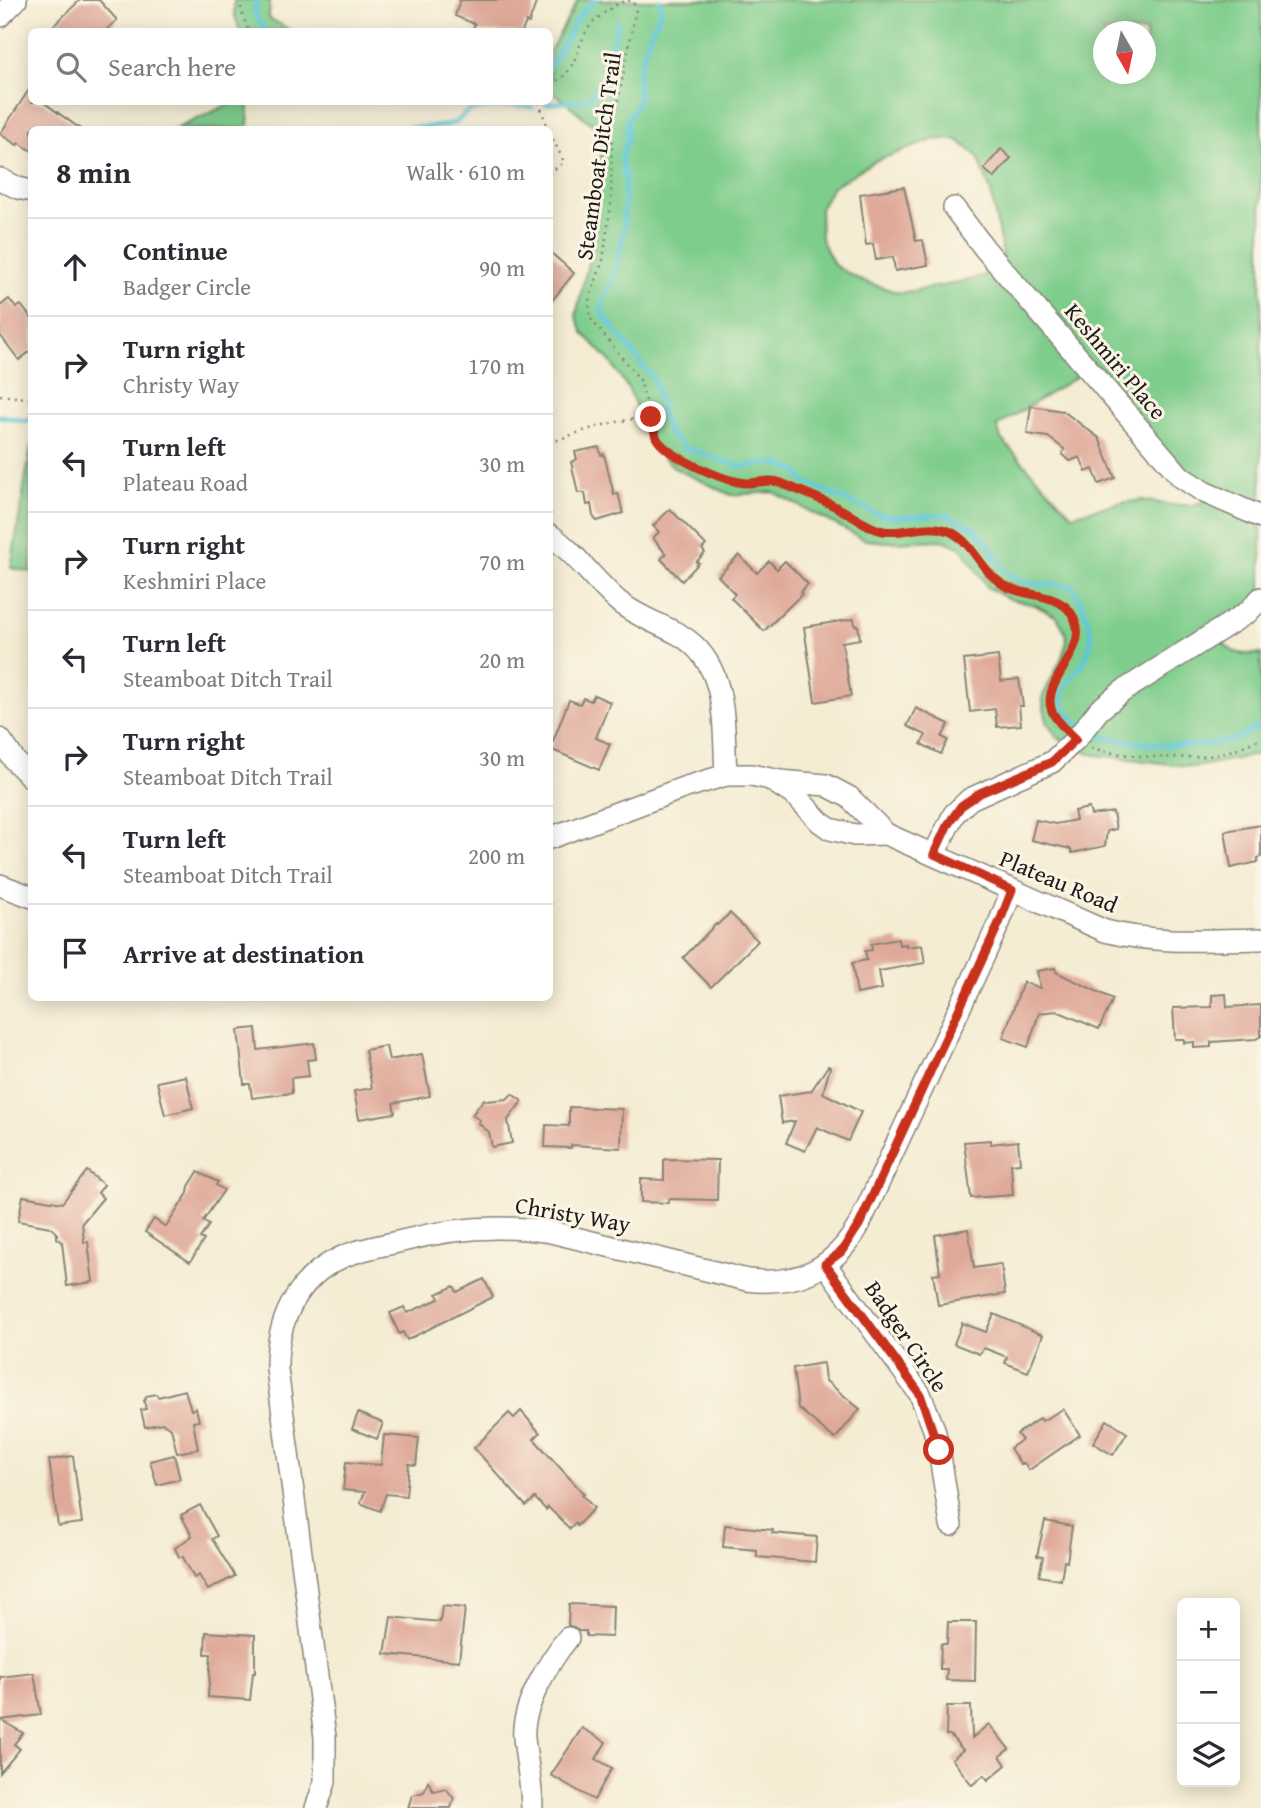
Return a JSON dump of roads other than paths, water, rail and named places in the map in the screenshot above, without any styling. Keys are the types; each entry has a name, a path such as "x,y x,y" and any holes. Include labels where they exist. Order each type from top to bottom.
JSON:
{"street":[{"path":"0,16 16,0"},
{"path":"0,179 28,190"},
{"name":"Keshmiri Place","path":"954,208 985,249 1181,477 1204,492 1261,517"},
{"path":"553,538 622,604 681,636 705,657 713,669 721,702 726,775"},
{"path":"934,854 947,826 961,806 980,793 1052,762 1076,739 1099,710 1123,691 1248,612 1261,598"},
{"path":"0,740 28,774"},
{"name":"Plateau Road","path":"553,837 683,788 726,775 751,775 770,780 826,785 849,797 886,834 1105,931 1129,937 1180,940 1261,939"},
{"name":"Plateau Road","path":"770,780 797,797 830,829 855,835 886,834"},
{"path":"0,885 28,896"},
{"name":"Christy Way","path":"316,1808 325,1782 327,1754 278,1383 277,1358 284,1320 296,1297 311,1278 336,1260 356,1252 425,1235 476,1227 529,1228 561,1234 764,1282 797,1278 825,1264 841,1252 859,1225 995,933 1012,890"},
{"name":"Badger Circle","path":"825,1264 920,1394 939,1450 951,1525"},
{"path":"532,1808 523,1735 525,1720 550,1665 568,1638"}],"waterway":[{"path":"256,0 255,15 263,28"},
{"path":"553,62 576,21 596,0"},
{"path":"659,0 660,15 651,31 638,75 639,99 627,122 627,141 621,158 625,180 623,238 601,312 655,381 663,419 670,435 685,448 742,467 765,463 779,464 796,471 805,482 879,515 946,515 974,528 988,543 999,564 1012,577 1032,584 1072,586 1084,608 1091,634 1084,661 1062,695 1068,713 1079,725"},
{"path":"553,103 586,99 592,95 606,65 618,22"},
{"path":"443,126 456,122 468,111 512,105"},
{"path":"512,105 532,107"},
{"path":"0,416 28,420"},
{"path":"1090,733 1144,743 1202,745 1237,738 1261,726"}]}
